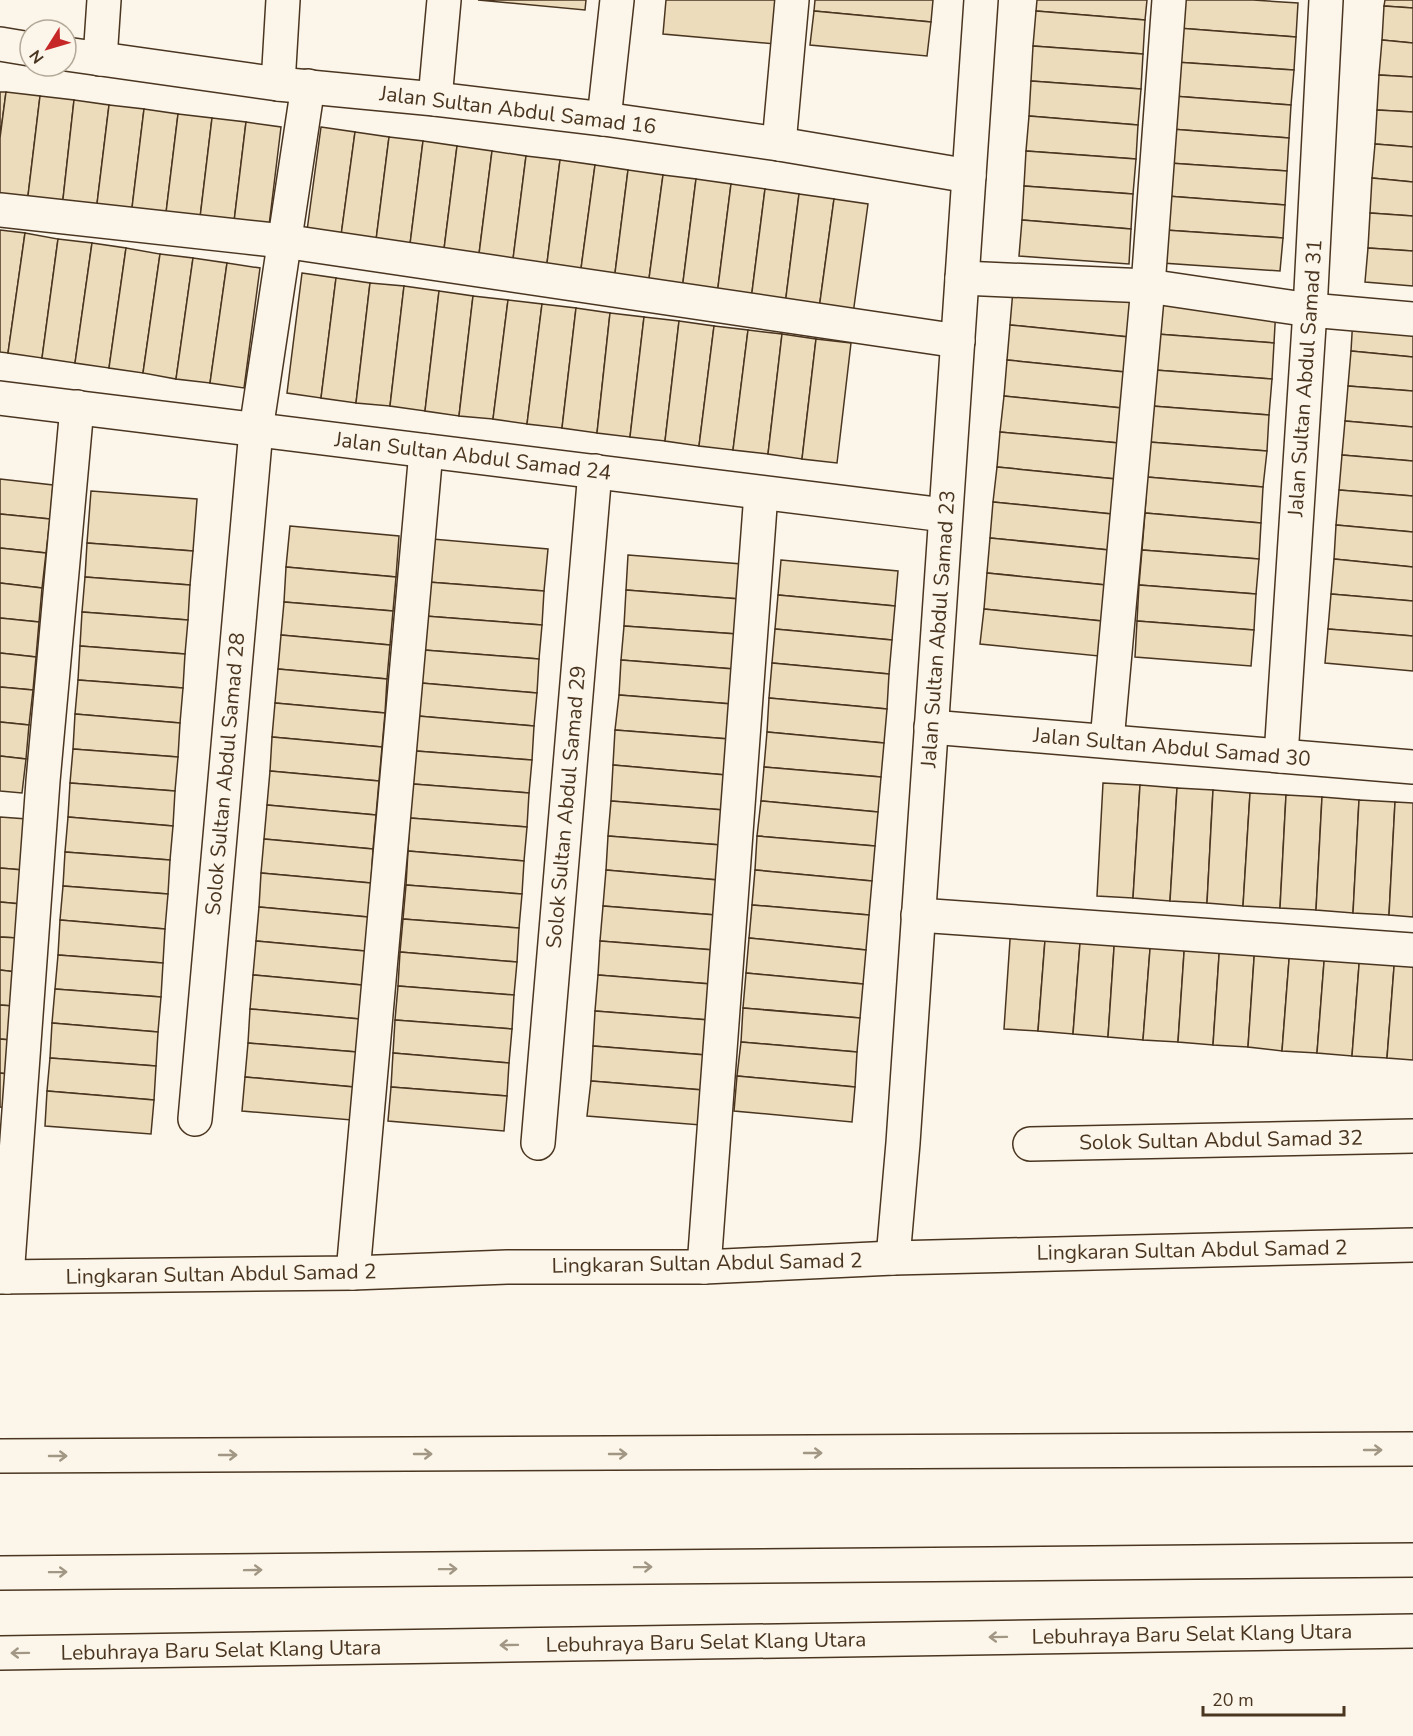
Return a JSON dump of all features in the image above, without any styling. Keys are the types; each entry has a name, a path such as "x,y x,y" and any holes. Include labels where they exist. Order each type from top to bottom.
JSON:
{"main road":[{"path":"100,59 104,0"},
{"name":"Solok Sultan Abdul Samad 28","path":"195,1119 256,430 283,241 293,85 284,0"},
{"path":"435,99 444,0"},
{"path":"604,119 617,0"},
{"path":"779,144 792,0"},
{"name":"Jalan Sultan Abdul Samad 23","path":"893,1258 903,1143 981,0"},
{"path":"1107,741 1148,286 1169,0"},
{"name":"Jalan Sultan Abdul Samad 31","path":"1281,756 1310,310 1326,0"},
{"path":"0,44 18,47"},
{"name":"Jalan Sultan Abdul Samad 16","path":"78,56 293,85 604,119 779,144 969,176"},
{"path":"0,210 283,241 958,340"},
{"path":"962,278 1148,286 1310,310 1413,319"},
{"name":"Jalan Sultan Abdul Samad 24","path":"0,398 945,515"},
{"path":"3,1277 43,781 77,407"},
{"path":"353,1273 426,451"},
{"name":"Solok Sultan Abdul Samad 29","path":"538,1143 595,471"},
{"path":"704,1267 761,493"},
{"name":"Jalan Sultan Abdul Samad 30","path":"931,727 1413,767"},
{"path":"918,915 1413,950"},
{"name":"Solok Sultan Abdul Samad 32","path":"1030,1144 1413,1136"},
{"name":"Lingkaran Sultan Abdul Samad 2","path":"3,1277 353,1273 507,1267 704,1267 893,1258 1413,1245"},
{"path":"0,1456 1413,1449"},
{"path":"0,1572 1413,1560"},
{"name":"Lebuhraya Baru Selat Klang Utara","path":"0,1653 1413,1631"}],"building":[{"path":"478,0 586,0 585,10"},
{"path":"666,0 778,0 775,44 663,34"},
{"path":"815,0 933,0 931,22 814,11"},
{"path":"1037,0 1147,0 1145,20 1036,11"},
{"path":"1180,0 1253,0 1298,3 1296,37 1178,28"},
{"path":"1385,0 1413,0 1413,8 1384,6"},
{"path":"1384,6 1413,8 1413,43 1382,40"},
{"path":"814,11 931,22 927,56 810,45"},
{"path":"1036,11 1145,20 1143,54 1033,46"},
{"path":"1178,28 1296,37 1294,70 1175,62"},
{"path":"1382,40 1413,43 1413,77 1379,75"},
{"path":"1033,46 1143,54 1141,89 1031,81"},
{"path":"1175,62 1294,70 1291,105 1173,96"},
{"path":"1379,75 1413,77 1413,112 1377,110"},
{"path":"1031,81 1141,89 1138,125 1029,116"},
{"path":"0,92 6,92 0,138"},
{"path":"6,92 40,96 27,204 0,200 0,138"},
{"path":"40,96 74,100 62,208 27,204"},
{"path":"1173,96 1291,105 1289,138 1171,129"},
{"path":"74,100 109,105 96,212 62,208"},
{"path":"109,105 144,109 131,216 96,212"},
{"path":"144,109 178,114 165,221 131,216"},
{"path":"1377,110 1413,112 1413,147 1375,144"},
{"path":"178,114 212,118 199,226 165,221"},
{"path":"1029,116 1138,125 1136,159 1026,151"},
{"path":"212,118 246,122 233,230 199,226"},
{"path":"246,122 281,127 268,234 233,230"},
{"path":"321,127 355,132 340,243 306,238"},
{"path":"1171,129 1289,138 1287,171 1169,163"},
{"path":"355,132 389,137 375,248 340,243"},
{"path":"389,137 423,141 409,252 375,248"},
{"path":"423,141 457,146 443,257 409,252"},
{"path":"1375,144 1413,147 1413,182 1372,178"},
{"path":"457,146 492,151 478,262 443,257"},
{"path":"492,151 526,156 512,267 478,262"},
{"path":"1026,151 1136,159 1133,194 1024,186"},
{"path":"526,156 560,160 546,271 512,267"},
{"path":"560,160 595,165 580,276 546,271"},
{"path":"1169,163 1287,171 1285,205 1167,196"},
{"path":"595,165 628,170 614,281 580,276"},
{"path":"628,170 663,175 648,286 614,281"},
{"path":"663,175 696,179 682,290 648,286"},
{"path":"1372,178 1413,182 1413,216 1370,213"},
{"path":"696,179 731,184 717,295 682,290"},
{"path":"731,184 765,189 751,300 717,295"},
{"path":"1024,186 1133,194 1131,229 1022,220"},
{"path":"765,189 799,194 785,305 751,300"},
{"path":"799,194 834,199 819,309 785,305"},
{"path":"1167,196 1285,205 1283,238 1165,230"},
{"path":"834,199 868,204 853,314 819,309"},
{"path":"1370,213 1413,216 1413,251 1368,248"},
{"path":"1022,220 1131,229 1129,264 1019,256"},
{"path":"0,230 25,233 8,353 0,352"},
{"path":"1165,230 1283,238 1280,271 1162,263"},
{"path":"25,233 58,239 42,358 8,353"},
{"path":"58,239 92,243 75,363 42,358"},
{"path":"92,243 126,248 109,368 75,363"},
{"path":"126,248 160,254 143,373 109,368"},
{"path":"1368,248 1413,251 1413,286 1365,282"},
{"path":"160,254 193,258 176,379 143,373"},
{"path":"193,258 227,263 210,383 176,379"},
{"path":"227,263 260,268 244,388 210,383"},
{"path":"302,273 336,278 321,398 287,393"},
{"path":"336,278 370,283 356,403 321,398"},
{"path":"370,283 404,286 390,406 356,403"},
{"path":"404,286 439,291 425,411 390,406"},
{"path":"1013,290 1132,302 1129,337 1010,325"},
{"path":"439,291 473,296 459,416 425,411"},
{"path":"473,296 508,300 493,419 459,416"},
{"path":"1160,298 1276,307 1274,343 1157,334"},
{"path":"508,300 542,304 527,424 493,419"},
{"path":"542,304 576,308 562,428 527,424"},
{"path":"576,308 610,313 597,433 562,428"},
{"path":"610,313 644,317 630,437 597,433"},
{"path":"644,317 679,321 665,441 630,437"},
{"path":"1353,317 1413,322 1413,357 1351,351"},
{"path":"679,321 714,326 699,446 665,441"},
{"path":"1010,325 1129,337 1125,372 1007,360"},
{"path":"714,326 748,330 733,450 699,446"},
{"path":"748,330 782,334 768,454 733,450"},
{"path":"782,334 816,339 802,459 768,454"},
{"path":"1157,334 1274,343 1272,379 1155,370"},
{"path":"816,339 851,343 837,463 802,459"},
{"path":"1351,351 1413,357 1413,391 1348,386"},
{"path":"1007,360 1125,372 1122,408 1004,396"},
{"path":"1155,370 1272,379 1269,415 1152,406"},
{"path":"1348,386 1413,391 1413,427 1345,421"},
{"path":"1004,396 1122,408 1119,443 1000,432"},
{"path":"1152,406 1269,415 1267,451 1149,442"},
{"path":"1345,421 1413,427 1413,461 1342,455"},
{"path":"1000,432 1119,443 1116,479 997,467"},
{"path":"1149,442 1267,451 1263,487 1147,477"},
{"path":"1342,455 1413,461 1413,496 1339,490"},
{"path":"997,467 1116,479 1112,514 993,502"},
{"path":"1147,477 1263,487 1261,523 1145,513"},
{"path":"0,479 53,485 50,519 0,514"},
{"path":"1339,490 1413,496 1413,532 1336,525"},
{"path":"91,491 197,499 193,551 87,543"},
{"path":"993,502 1112,514 1109,550 990,538"},
{"path":"1145,513 1261,523 1259,559 1142,550"},
{"path":"0,514 50,519 46,553 0,548"},
{"path":"1336,525 1413,532 1413,567 1334,559"},
{"path":"290,526 399,536 396,577 286,567"},
{"path":"990,538 1109,550 1106,585 987,573"},
{"path":"432,539 548,549 544,591 428,582"},
{"path":"87,543 193,551 190,585 85,577"},
{"path":"0,548 46,553 42,588 0,583"},
{"path":"1142,550 1259,559 1256,594 1139,585"},
{"path":"628,555 742,564 740,599 626,590"},
{"path":"1334,559 1413,567 1413,601 1331,594"},
{"path":"781,560 898,571 895,606 778,595"},
{"path":"286,567 396,577 393,611 284,602"},
{"path":"987,573 1106,585 1102,621 984,609"},
{"path":"85,577 190,585 188,620 82,612"},
{"path":"428,582 544,591 542,625 425,616"},
{"path":"0,583 42,588 39,622 0,618"},
{"path":"1139,585 1256,594 1254,630 1137,621"},
{"path":"626,590 740,599 737,634 624,626"},
{"path":"1331,594 1413,601 1413,636 1328,629"},
{"path":"778,595 895,606 892,640 775,629"},
{"path":"284,602 393,611 390,645 281,635"},
{"path":"984,609 1102,621 1099,656 980,644"},
{"path":"82,612 188,620 185,654 80,646"},
{"path":"425,616 542,625 539,659 424,650"},
{"path":"0,618 39,622 36,657 0,653"},
{"path":"1137,621 1254,630 1251,666 1135,657"},
{"path":"624,626 737,634 734,669 621,660"},
{"path":"775,629 892,640 889,674 772,663"},
{"path":"1328,629 1413,636 1413,671 1325,663"},
{"path":"281,635 390,645 387,679 278,669"},
{"path":"80,646 185,654 183,688 78,680"},
{"path":"424,650 539,659 537,693 421,683"},
{"path":"0,653 36,657 33,690 0,687"},
{"path":"621,660 734,669 732,704 619,695"},
{"path":"772,663 889,674 887,709 769,698"},
{"path":"278,669 387,679 385,713 275,703"},
{"path":"78,680 183,688 180,723 75,714"},
{"path":"421,683 537,693 534,726 418,716"},
{"path":"0,687 33,690 29,725 0,722"},
{"path":"619,695 732,704 729,739 615,730"},
{"path":"769,698 887,709 884,743 767,732"},
{"path":"275,703 385,713 382,747 272,737"},
{"path":"75,714 180,723 178,757 73,749"},
{"path":"418,716 534,726 532,760 416,751"},
{"path":"0,722 29,725 26,759 0,756"},
{"path":"615,730 729,739 726,775 613,765"},
{"path":"767,732 884,743 881,777 764,767"},
{"path":"272,737 382,747 379,781 270,771"},
{"path":"73,749 178,757 175,791 70,783"},
{"path":"416,751 532,760 529,793 413,784"},
{"path":"0,756 26,759 22,793 0,791"},
{"path":"613,765 726,775 724,810 611,801"},
{"path":"764,767 881,777 878,812 761,801"},
{"path":"270,771 379,781 376,815 267,805"},
{"path":"70,783 175,791 173,826 68,817"},
{"path":"1103,783 1140,785 1133,898 1097,896"},
{"path":"413,784 529,793 527,827 410,818"},
{"path":"1140,785 1177,788 1170,901 1133,898"},
{"path":"1177,788 1213,790 1207,903 1170,901"},
{"path":"1213,790 1250,793 1243,906 1207,903"},
{"path":"1250,793 1286,795 1280,908 1243,906"},
{"path":"1286,795 1322,797 1316,910 1280,908"},
{"path":"1322,797 1359,800 1353,913 1316,910"},
{"path":"1359,800 1395,802 1389,915 1353,913"},
{"path":"611,801 724,810 721,845 608,836"},
{"path":"761,801 878,812 875,846 757,836"},
{"path":"1395,802 1413,803 1413,917 1389,915"},
{"path":"267,805 376,815 373,849 264,839"},
{"path":"0,817 27,819 23,870 0,868"},
{"path":"68,817 173,826 170,860 65,852"},
{"path":"410,818 527,827 524,861 408,851"},
{"path":"608,836 721,845 718,880 606,870"},
{"path":"757,836 875,846 872,881 755,870"},
{"path":"264,839 373,849 371,883 261,873"},
{"path":"408,851 524,861 522,894 406,885"},
{"path":"65,852 170,860 168,894 63,886"},
{"path":"0,868 23,870 21,904 0,902"},
{"path":"606,870 718,880 716,915 603,906"},
{"path":"755,870 872,881 869,915 752,905"},
{"path":"261,873 371,883 368,917 259,907"},
{"path":"406,885 522,894 519,928 403,919"},
{"path":"63,886 168,894 165,929 60,920"},
{"path":"0,902 21,904 18,938 0,937"},
{"path":"752,905 869,915 866,950 749,938"},
{"path":"603,906 716,915 714,950 600,941"},
{"path":"259,907 368,917 365,951 256,941"},
{"path":"403,919 519,928 517,962 400,952"},
{"path":"60,920 165,929 163,963 58,955"},
{"path":"1011,925 1046,927 1038,1031 1004,1029"},
{"path":"1046,927 1081,930 1073,1034 1038,1031"},
{"path":"1081,930 1115,933 1108,1037 1073,1034"},
{"path":"1115,933 1151,936 1143,1040 1108,1037"},
{"path":"1151,936 1185,938 1178,1042 1143,1040"},
{"path":"0,937 18,938 16,972 0,970"},
{"path":"749,938 866,950 863,984 746,973"},
{"path":"1185,938 1220,941 1213,1045 1178,1042"},
{"path":"256,941 365,951 362,985 253,975"},
{"path":"600,941 714,950 711,984 598,975"},
{"path":"1220,941 1255,944 1248,1047 1213,1045"},
{"path":"1255,944 1290,947 1282,1051 1248,1047"},
{"path":"1290,947 1325,949 1317,1053 1282,1051"},
{"path":"1325,949 1360,952 1352,1056 1317,1053"},
{"path":"400,952 517,962 514,995 398,986"},
{"path":"1360,952 1395,954 1387,1058 1352,1056"},
{"path":"1395,954 1413,956 1413,1060 1387,1058"},
{"path":"58,955 163,963 161,997 55,989"},
{"path":"0,970 16,972 13,1006 0,1005"},
{"path":"746,973 863,984 860,1018 743,1008"},
{"path":"253,975 362,985 360,1019 250,1009"},
{"path":"598,975 711,984 709,1020 595,1011"},
{"path":"398,986 514,995 512,1029 395,1020"},
{"path":"55,989 161,997 158,1032 52,1023"},
{"path":"0,1005 13,1006 11,1040 0,1039"},
{"path":"743,1008 860,1018 857,1052 741,1042"},
{"path":"250,1009 360,1019 357,1052 248,1043"},
{"path":"595,1011 709,1020 706,1055 593,1046"},
{"path":"395,1020 512,1029 509,1063 393,1053"},
{"path":"52,1023 158,1032 156,1066 50,1058"},
{"path":"0,1039 11,1040 8,1074 0,1073"},
{"path":"741,1042 857,1052 855,1087 737,1076"},
{"path":"248,1043 357,1052 354,1087 245,1077"},
{"path":"593,1046 706,1055 703,1090 591,1081"},
{"path":"393,1053 509,1063 507,1096 391,1087"},
{"path":"50,1058 156,1066 154,1100 47,1091"},
{"path":"0,1073 8,1074 6,1108 0,1107"},
{"path":"737,1076 855,1087 852,1122 734,1111"},
{"path":"245,1077 354,1087 352,1120 242,1111"},
{"path":"591,1081 703,1090 701,1125 587,1116"},
{"path":"391,1087 507,1096 504,1131 388,1121"},
{"path":"47,1091 154,1100 151,1134 45,1126"}]}
